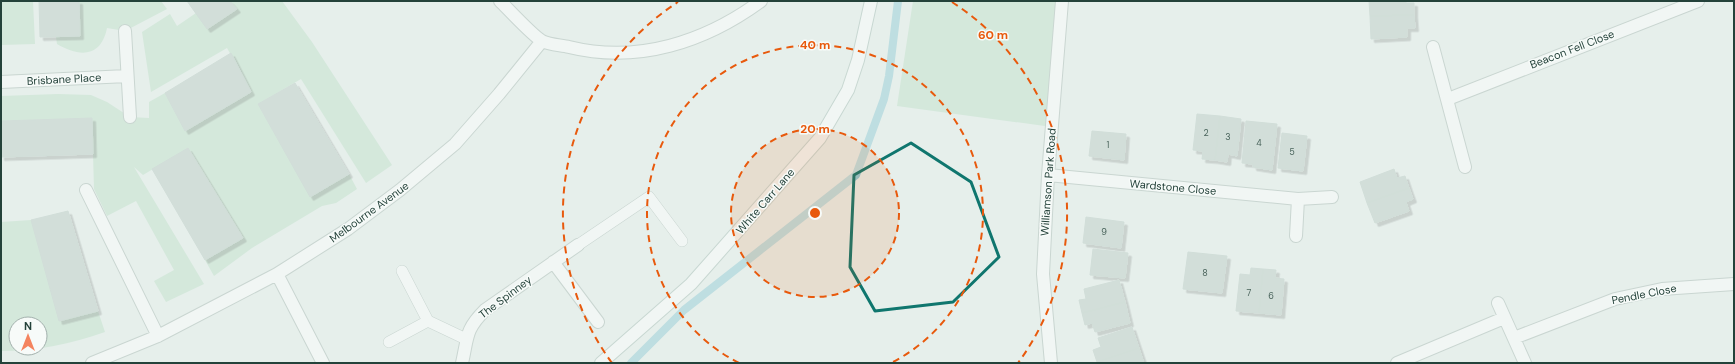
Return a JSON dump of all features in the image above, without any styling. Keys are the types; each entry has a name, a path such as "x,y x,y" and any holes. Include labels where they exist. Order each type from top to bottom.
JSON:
{"street":[{"path":"500,1 542,41 602,53 650,51 669,47 709,33 740,17 761,1"},
{"name":"White Carr Lane","path":"601,363 691,284 820,138 848,90 858,60 871,1"},
{"name":"Williamson Park Road","path":"1051,363 1043,274 1048,175 1062,1"},
{"name":"Beacon Fell Close","path":"1448,99 1698,1"},
{"path":"125,31 130,117"},
{"name":"Melbourne Avenue","path":"100,362 158,336 277,274 348,229 400,190 455,144 499,94 542,41"},
{"path":"1433,47 1448,99 1465,168"},
{"name":"Brisbane Place","path":"1,82 127,76"},
{"name":"Wardstone Close","path":"1048,175 1298,199 1332,196"},
{"path":"86,190 158,336"},
{"path":"1296,236 1298,199"},
{"name":"The Spinney","path":"462,363 466,339 472,323 485,310 578,245"},
{"path":"553,262 598,322"},
{"path":"277,274 323,363"},
{"name":"Pendle Close","path":"1514,338 1615,298 1662,289 1734,284"},
{"path":"1498,303 1525,363"},
{"path":"1397,363 1504,318"}],"lane":[{"path":"578,245 649,196 682,241"},
{"path":"402,271 428,321 466,339"},
{"path":"389,342 428,321"}],"highlighted area":[{"path":"911,143 971,182 999,257 953,302 875,311 850,267 854,175"}],"green space":[{"path":"1,1 33,1 35,44 1,45"},
{"path":"79,1 161,1 167,9 125,31 107,28 100,45 94,50 81,53 57,44 56,37 80,36"},
{"path":"230,1 282,1 312,42 392,165 366,183 301,79 258,104 310,196 349,174 357,189 336,203 322,206 252,248 214,276 205,260 243,238 188,148 143,175 134,167 204,284 166,302 154,281 174,270 136,201 107,216 94,189 92,118 1,121 1,96 58,94 91,95 107,102 130,117 149,118 149,102 165,93 185,130 251,91 227,48 151,92 142,32 170,14 177,26 196,13 207,29 236,9"},
{"path":"913,1 1063,1 1052,127 897,106"},
{"path":"31,220 59,320 98,311 105,332 48,347 48,316 8,316 8,351 1,351 1,222"}],"building":[{"path":"39,1 79,1 80,36 40,37"},
{"path":"187,1 230,1 237,9 207,29"},
{"path":"1369,1 1406,1 1406,3 1414,3 1414,15 1370,16"},
{"path":"1414,15 1415,28 1407,28 1407,37 1371,39 1370,16"},
{"path":"231,53 251,92 185,131 165,93"},
{"path":"295,83 349,174 310,197 258,104"},
{"path":"1197,114 1220,116 1215,160 1202,159 1203,151 1193,150"},
{"path":"1220,116 1241,119 1237,156 1228,154 1227,162 1215,160"},
{"path":"92,118 93,154 1,157 1,121"},
{"path":"1246,121 1277,124 1272,170 1253,167 1253,164 1242,163"},
{"path":"1092,131 1126,134 1124,160 1089,156"},
{"path":"1282,133 1307,136 1303,171 1278,168"},
{"path":"188,148 243,238 205,260 152,169"},
{"path":"1394,169 1397,178 1405,176 1409,188 1367,203 1360,182"},
{"path":"1409,188 1413,199 1406,202 1409,211 1375,223 1367,203"},
{"path":"68,211 98,311 59,321 31,220"},
{"path":"1086,217 1124,222 1121,248 1083,243"},
{"path":"1093,249 1128,253 1125,278 1090,275"},
{"path":"1188,252 1227,256 1222,293 1183,289"},
{"path":"1251,268 1263,269 1259,313 1236,311 1240,274 1250,275"},
{"path":"1263,269 1276,270 1275,278 1284,279 1281,315 1259,313"},
{"path":"1119,280 1125,302 1082,313 1079,300 1086,299 1084,289"},
{"path":"1125,302 1130,323 1095,332 1092,323 1085,325 1082,313"},
{"path":"1132,327 1139,348 1097,362 1093,350 1101,347 1098,338"},
{"path":"1139,348 1144,363 1097,362"}],"waterway":[{"path":"631,363 684,310 856,175 884,99 889,76 898,1"}]}
